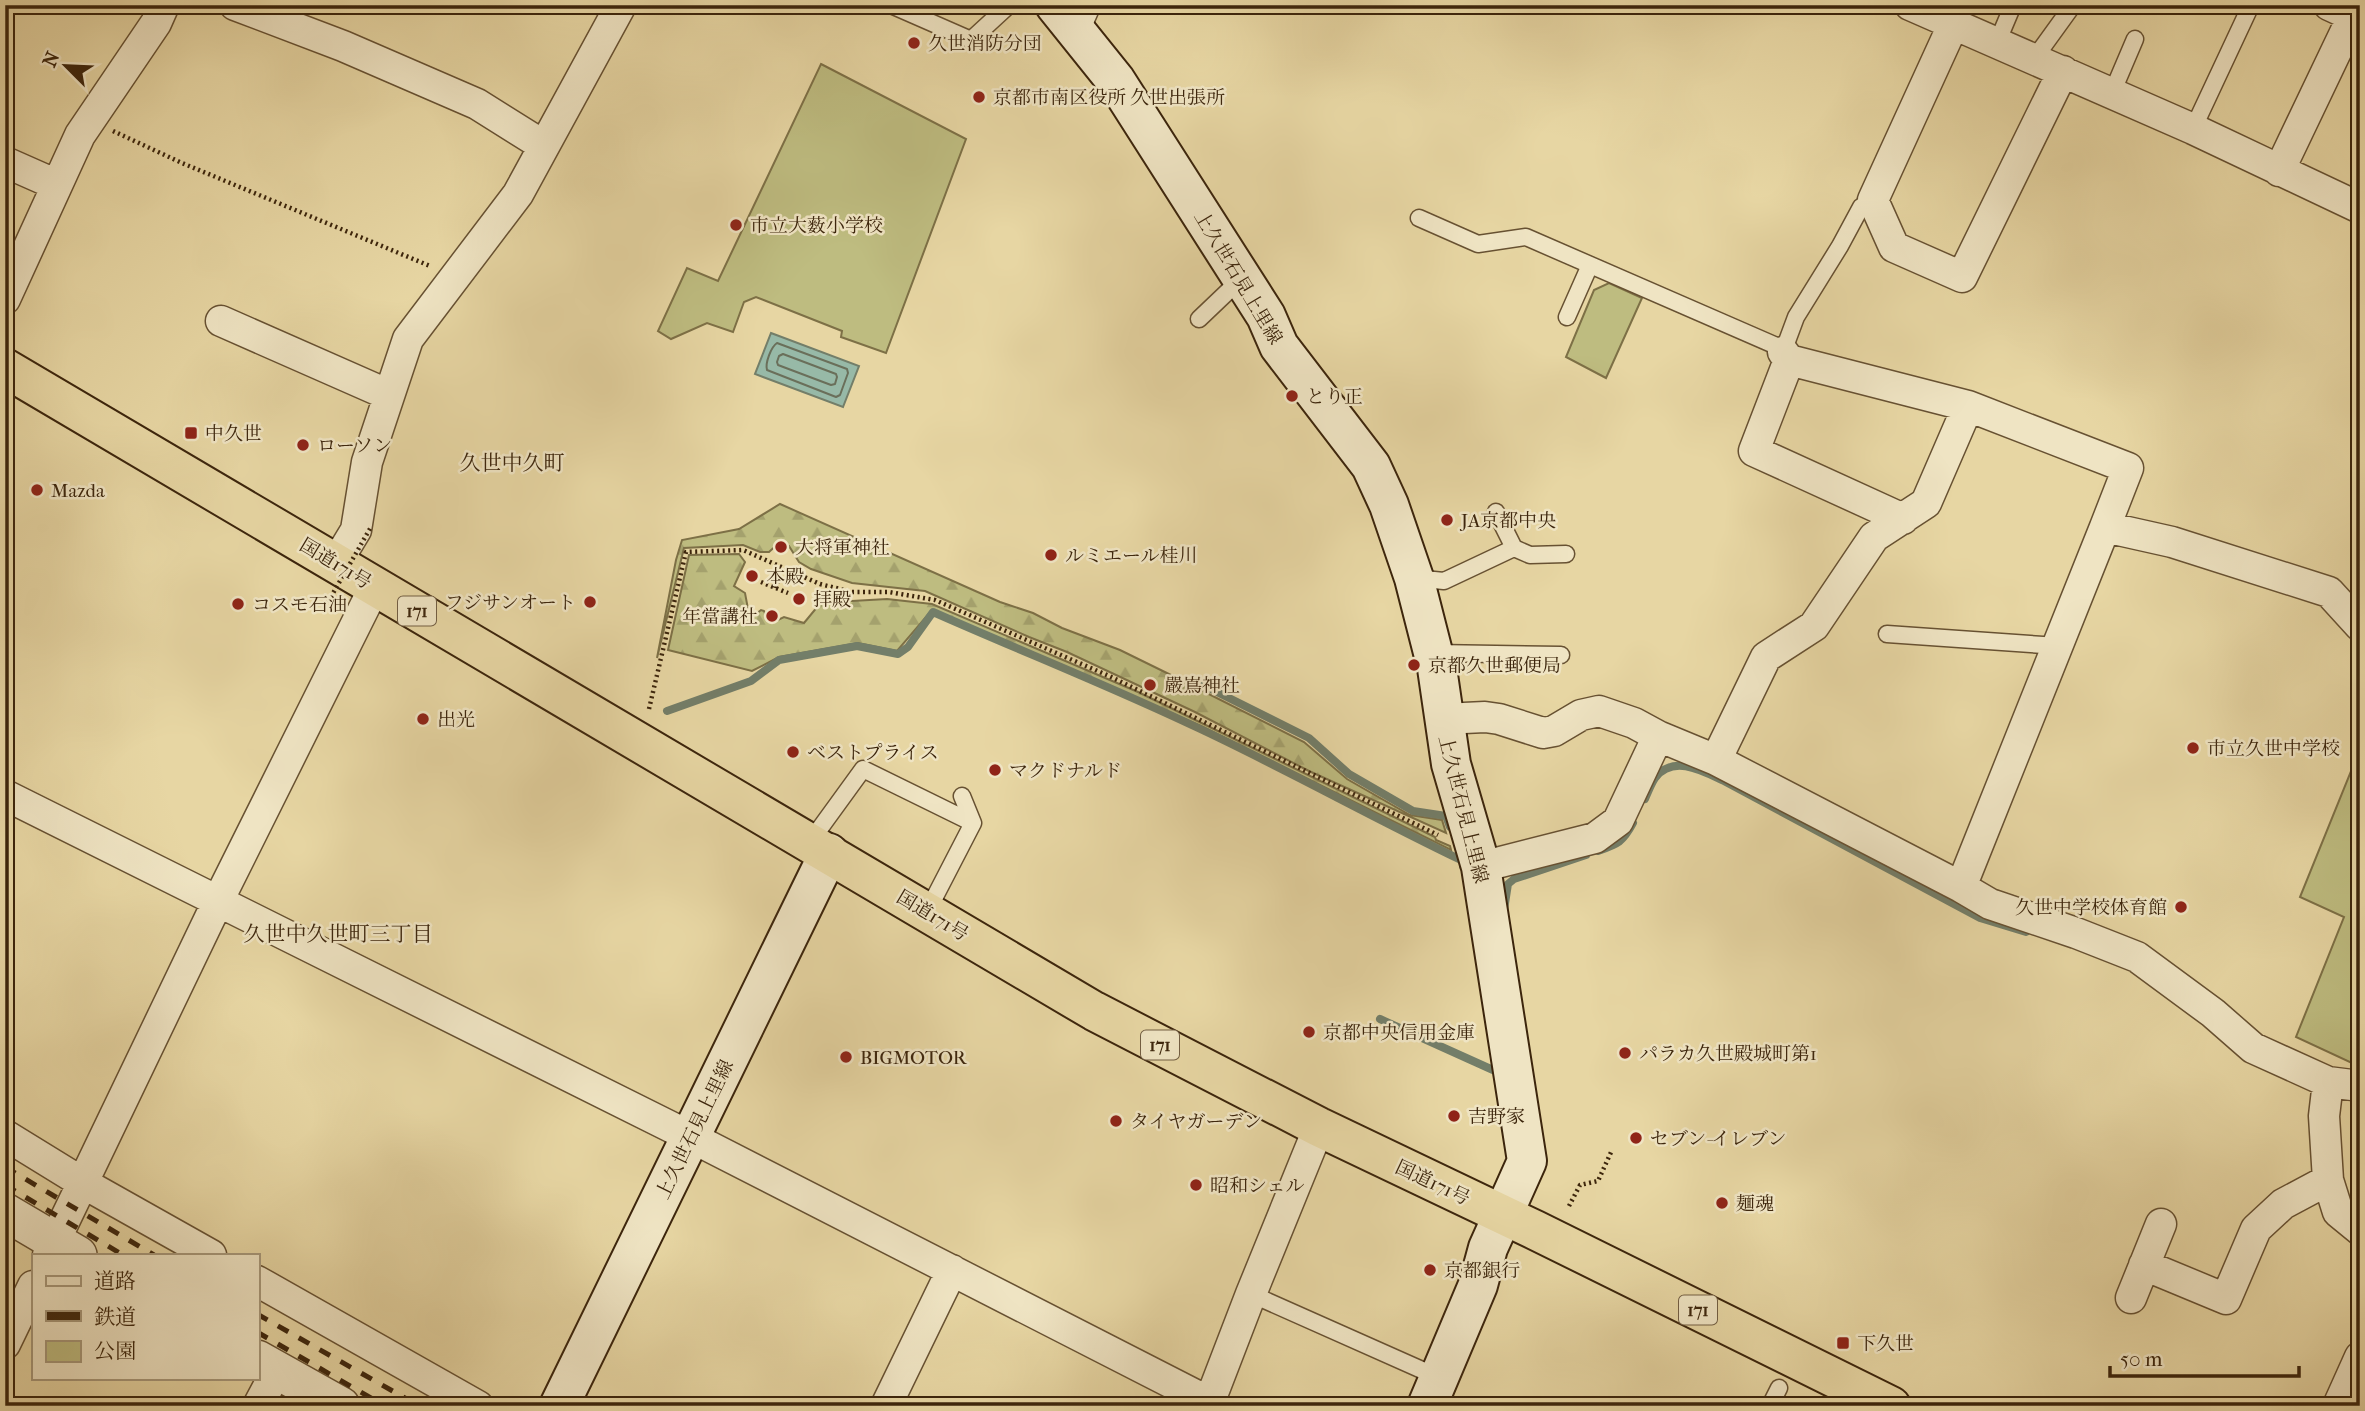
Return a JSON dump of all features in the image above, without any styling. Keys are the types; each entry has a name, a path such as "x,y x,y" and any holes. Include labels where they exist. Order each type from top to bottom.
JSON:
{"highway":[{"name":"国道171号","path":"5,368 1094,1011 1319,1127 1891,1406"}],"main road":[{"name":"上久世石見上里線","path":"1072,13 1266,316 1279,346 1371,466 1389,505 1415,579 1434,653 1451,764 1481,867 1527,1161 1488,1248 1478,1285 1433,1392"},
{"name":"上久世石見上里線","path":"559,1406 691,1137 820,847"}],"street":[{"path":"5,299 80,135 156,23 164,5"},
{"path":"235,5 343,46 477,104 544,146"},
{"path":"1910,5 2193,129 2360,208"},
{"path":"2279,171 2353,16 2329,5"},
{"path":"336,563 356,530 367,463 408,339 518,194 610,8"},
{"path":"1953,24 1873,200 1894,247 1962,277 2063,71"},
{"path":"5,162 57,185"},
{"path":"221,321 389,395"},
{"path":"1903,519 1754,451 1786,356 1968,406 2129,468 1961,887"},
{"path":"1716,760 1766,657 1814,626 1874,537 1926,503 1968,406"},
{"path":"2105,527 2172,542 2329,592 2360,626"},
{"path":"5,1212 60,1251 83,1183 218,901 375,586"},
{"path":"1443,719 1485,716 1543,733 1554,732 1581,715 1600,711 1634,723 1716,760 1990,904 2137,957 2213,1013 2253,1048 2328,1082 2360,1086"},
{"path":"1481,867 1595,838 1607,831 1618,821 1658,736"},
{"path":"5,795 691,1137 1209,1404 1319,1127"},
{"path":"2328,1082 2324,1116 2328,1180 2338,1212 2360,1230"},
{"path":"5,1135 83,1183 209,1254"},
{"path":"2144,1265 2226,1299 2256,1229 2283,1204 2328,1180"},
{"path":"2130,1298 2161,1224"},
{"path":"886,1406 952,1270"},
{"path":"259,1282 478,1406"},
{"path":"5,1344 32,1288"},
{"path":"2338,1406 2360,1357"},
{"path":"258,1406 267,1364 341,1406"}],"lane":[{"path":"891,5 971,40 1009,5"},
{"path":"1997,43 2012,5"},
{"path":"2034,59 2073,5"},
{"path":"2193,129 2251,5"},
{"path":"2112,93 2135,39"},
{"path":"1786,356 1796,317 1861,207 1873,200"},
{"path":"1419,218 1478,244 1526,237 1781,348 1786,356"},
{"path":"1567,317 1590,265"},
{"path":"1199,319 1242,278"},
{"path":"1496,512 1514,548 1530,555 1566,554"},
{"path":"1415,579 1444,581 1514,548"},
{"path":"1886,634 2058,646"},
{"path":"1434,653 1561,655"},
{"path":"820,847 863,769 973,824"},
{"path":"928,912 973,824 962,796"},
{"path":"1251,1294 1433,1392"},
{"path":"1770,1406 1779,1388"}],"path":[{"path":"90,120 182,163 454,278"},
{"path":"328,602 371,527"},
{"path":"649,709 686,552 743,550 820,583 852,592 889,592 935,600 1109,676 1439,836"},
{"path":"775,587 783,568"},
{"path":"761,582 788,593"},
{"path":"1569,1206 1580,1185 1598,1181 1612,1150"}],"green space":[{"path":"821,64 966,139 886,353 841,337 842,331 756,297 744,302 733,332 707,323 671,339 658,331 687,268 718,281"},
{"path":"1609,283 1642,298 1606,378 1566,357 1594,290"},
{"path":"780,504 1000,602 1120,650 1175,677 1304,742 1347,779 1410,815 1442,820 1446,833 1309,771 1195,712 1067,652 925,591 852,583 811,569 799,562 789,546 780,542 769,552 760,552 743,545 684,548 657,658 682,540 739,529"},
{"path":"739,554 745,562 734,586 745,593 748,609 756,614 764,611 767,619 774,622 784,617 804,623 827,595 852,601 887,599 932,604 1138,692 1435,837 1450,846 1451,850 1201,726 932,610 897,651 858,643 779,657 752,671 668,650 689,555"},
{"path":"2360,749 2360,1063 2354,1064 2296,1037 2344,917 2300,897"}],"water":[{"path":"771,333 859,366 843,407 755,374"}],"waterway":[{"path":"667,711 751,681 779,660 857,646 898,654 908,647 933,612 1131,697 1230,743 1463,861 1463,866"},
{"path":"1191,679 1309,738 1349,774 1413,811 1446,816 1450,827"},
{"path":"1645,799 1654,780 1662,771 1679,766 1698,769 1980,918 2026,932"},
{"path":"1598,851 1619,842 1633,823"},
{"path":"1504,910 1508,884 1514,879 1586,855"},
{"path":"1380,1019 1493,1070 1498,1069 1497,1065"}],"railway":[{"path":"5,1167 152,1254"},
{"path":"5,1185 121,1254"},
{"path":"259,1315 419,1406"},
{"path":"259,1333 385,1406"}],"place":[{"name":"久世消防分団","path":"914,43"},
{"name":"京都市南区役所 久世出張所","path":"979,97"},
{"name":"市立大薮小学校","path":"736,225"},
{"name":"とり正","path":"1292,396"},
{"name":"中久世","path":"191,433"},
{"name":"ローソン","path":"303,445"},
{"name":"Mazda","path":"37,490"},
{"name":"JA京都中央","path":"1447,520"},
{"name":"大将軍神社","path":"781,547"},
{"name":"ルミエール桂川","path":"1051,555"},
{"name":"本殿","path":"752,576"},
{"name":"拝殿","path":"799,599"},
{"name":"フジサンオート","path":"590,602"},
{"name":"コスモ石油","path":"238,604"},
{"name":"年當講社","path":"772,616"},
{"name":"京都久世郵便局","path":"1414,665"},
{"name":"嚴嶌神社","path":"1150,685"},
{"name":"出光","path":"423,719"},
{"name":"市立久世中学校","path":"2193,748"},
{"name":"ベストプライス","path":"793,752"},
{"name":"マクドナルド","path":"995,770"},
{"name":"久世中学校体育館","path":"2181,907"},
{"name":"京都中央信用金庫","path":"1309,1032"},
{"name":"パラカ久世殿城町第1","path":"1625,1053"},
{"name":"BIGMOTOR","path":"846,1057"},
{"name":"吉野家","path":"1454,1116"},
{"name":"タイヤガーデン","path":"1116,1121"},
{"name":"セブン-イレブン","path":"1636,1138"},
{"name":"昭和シェル","path":"1196,1185"},
{"name":"麺魂","path":"1722,1203"},
{"name":"京都銀行","path":"1430,1270"},
{"name":"下久世","path":"1843,1343"}],"district":[{"name":"久世中久町","path":"512,463"},
{"name":"久世中久世町三丁目","path":"338,934"}]}
